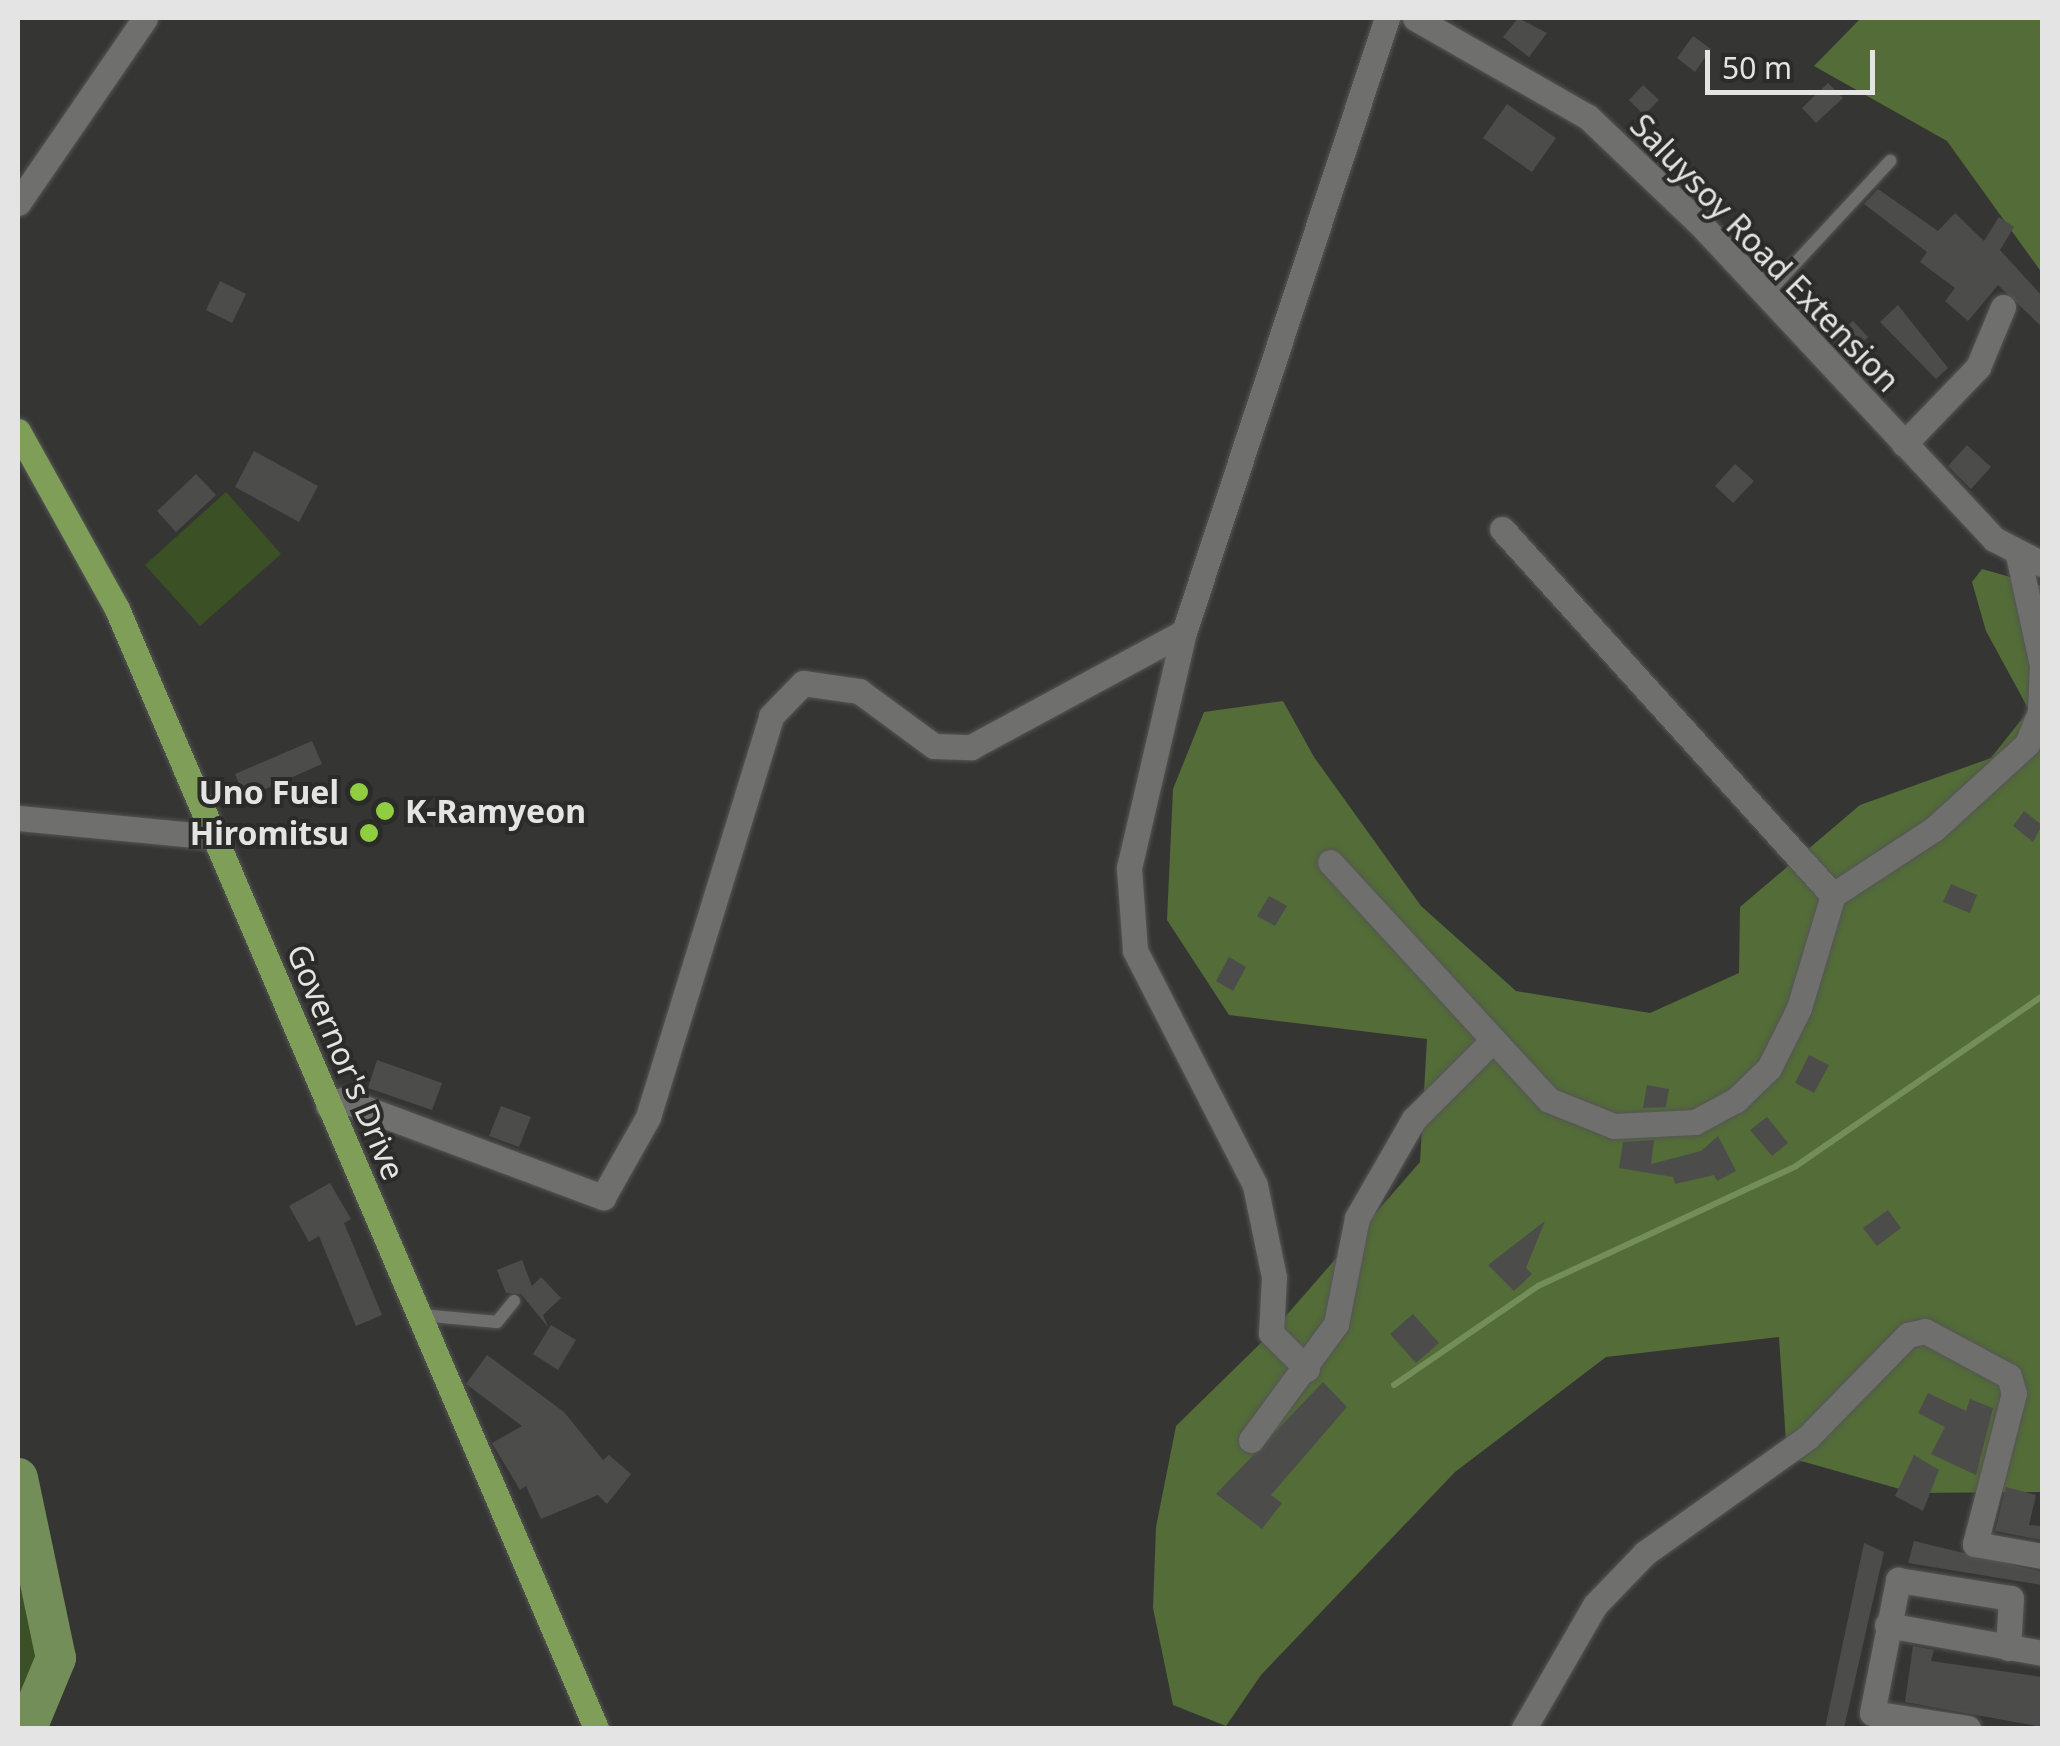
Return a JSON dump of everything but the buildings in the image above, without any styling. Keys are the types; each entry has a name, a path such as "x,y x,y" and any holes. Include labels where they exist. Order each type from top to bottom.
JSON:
{"main road":[{"name":"Governor's Drive","path":"18,431 98,568 596,1728"}],"street":[{"path":"1307,1368 1270,1333 1274,1277 1255,1185 1135,950 1129,868 1184,632 1387,18"},
{"name":"Saluysoy Road Extension","path":"1415,18 1588,118 1766,294 1904,444 2030,559"},
{"path":"18,203 139,21"},
{"path":"1904,444 1978,367 2003,307"},
{"path":"1502,529 1833,895"},
{"path":"1330,862 1548,1100 1578,1117 1658,1130 1695,1122 1736,1100 1769,1068 1799,1008 1833,895 1934,829 2026,744 2040,711 2042,666 2030,559"},
{"path":"328,1106 343,1100 603,1197 648,1117 771,716 803,682 859,691 934,746 972,747 1184,632"},
{"path":"18,818 214,836"},
{"path":"1251,1440 1336,1324 1357,1218 1414,1119 1493,1040"},
{"path":"1524,1728 1595,1605 1645,1553 1808,1437 1908,1335 1925,1331 2009,1376 2014,1393 1975,1544 2042,1556"},
{"path":"1968,1728 1872,1713 1898,1580 2010,1598 2008,1648"},
{"path":"1887,1625 2042,1652"}],"lane":[{"path":"1766,294 1890,160"},
{"path":"421,1314 497,1322 514,1301"}],"green space":[{"path":"1861,18 2042,18 2042,273 1947,141 1814,66"},
{"path":"226,492 281,554 200,626 145,565"},
{"path":"1982,569 2042,586 2042,1492 1914,1493 1787,1457 1779,1337 1606,1357 1455,1472 1261,1675 1226,1726 1173,1705 1153,1608 1156,1527 1176,1426 1271,1333 1420,1162 1427,1039 1229,1015 1167,920 1173,789 1204,712 1283,701 1314,757 1421,906 1516,991 1650,1013 1739,973 1740,907 1860,805 1991,758 2029,710 1986,631 1972,582"},
{"path":"18,1478 56,1658 27,1728 18,1728"}],"waterway":[{"path":"1394,1385 1538,1286 1796,1166 2042,996"},
{"path":"18,1478 56,1658 27,1728"}],"place":[{"name":"Uno Fuel","path":"359,792"},
{"name":"K-Ramyeon","path":"385,811"},
{"name":"Hiromitsu","path":"369,833"}]}
